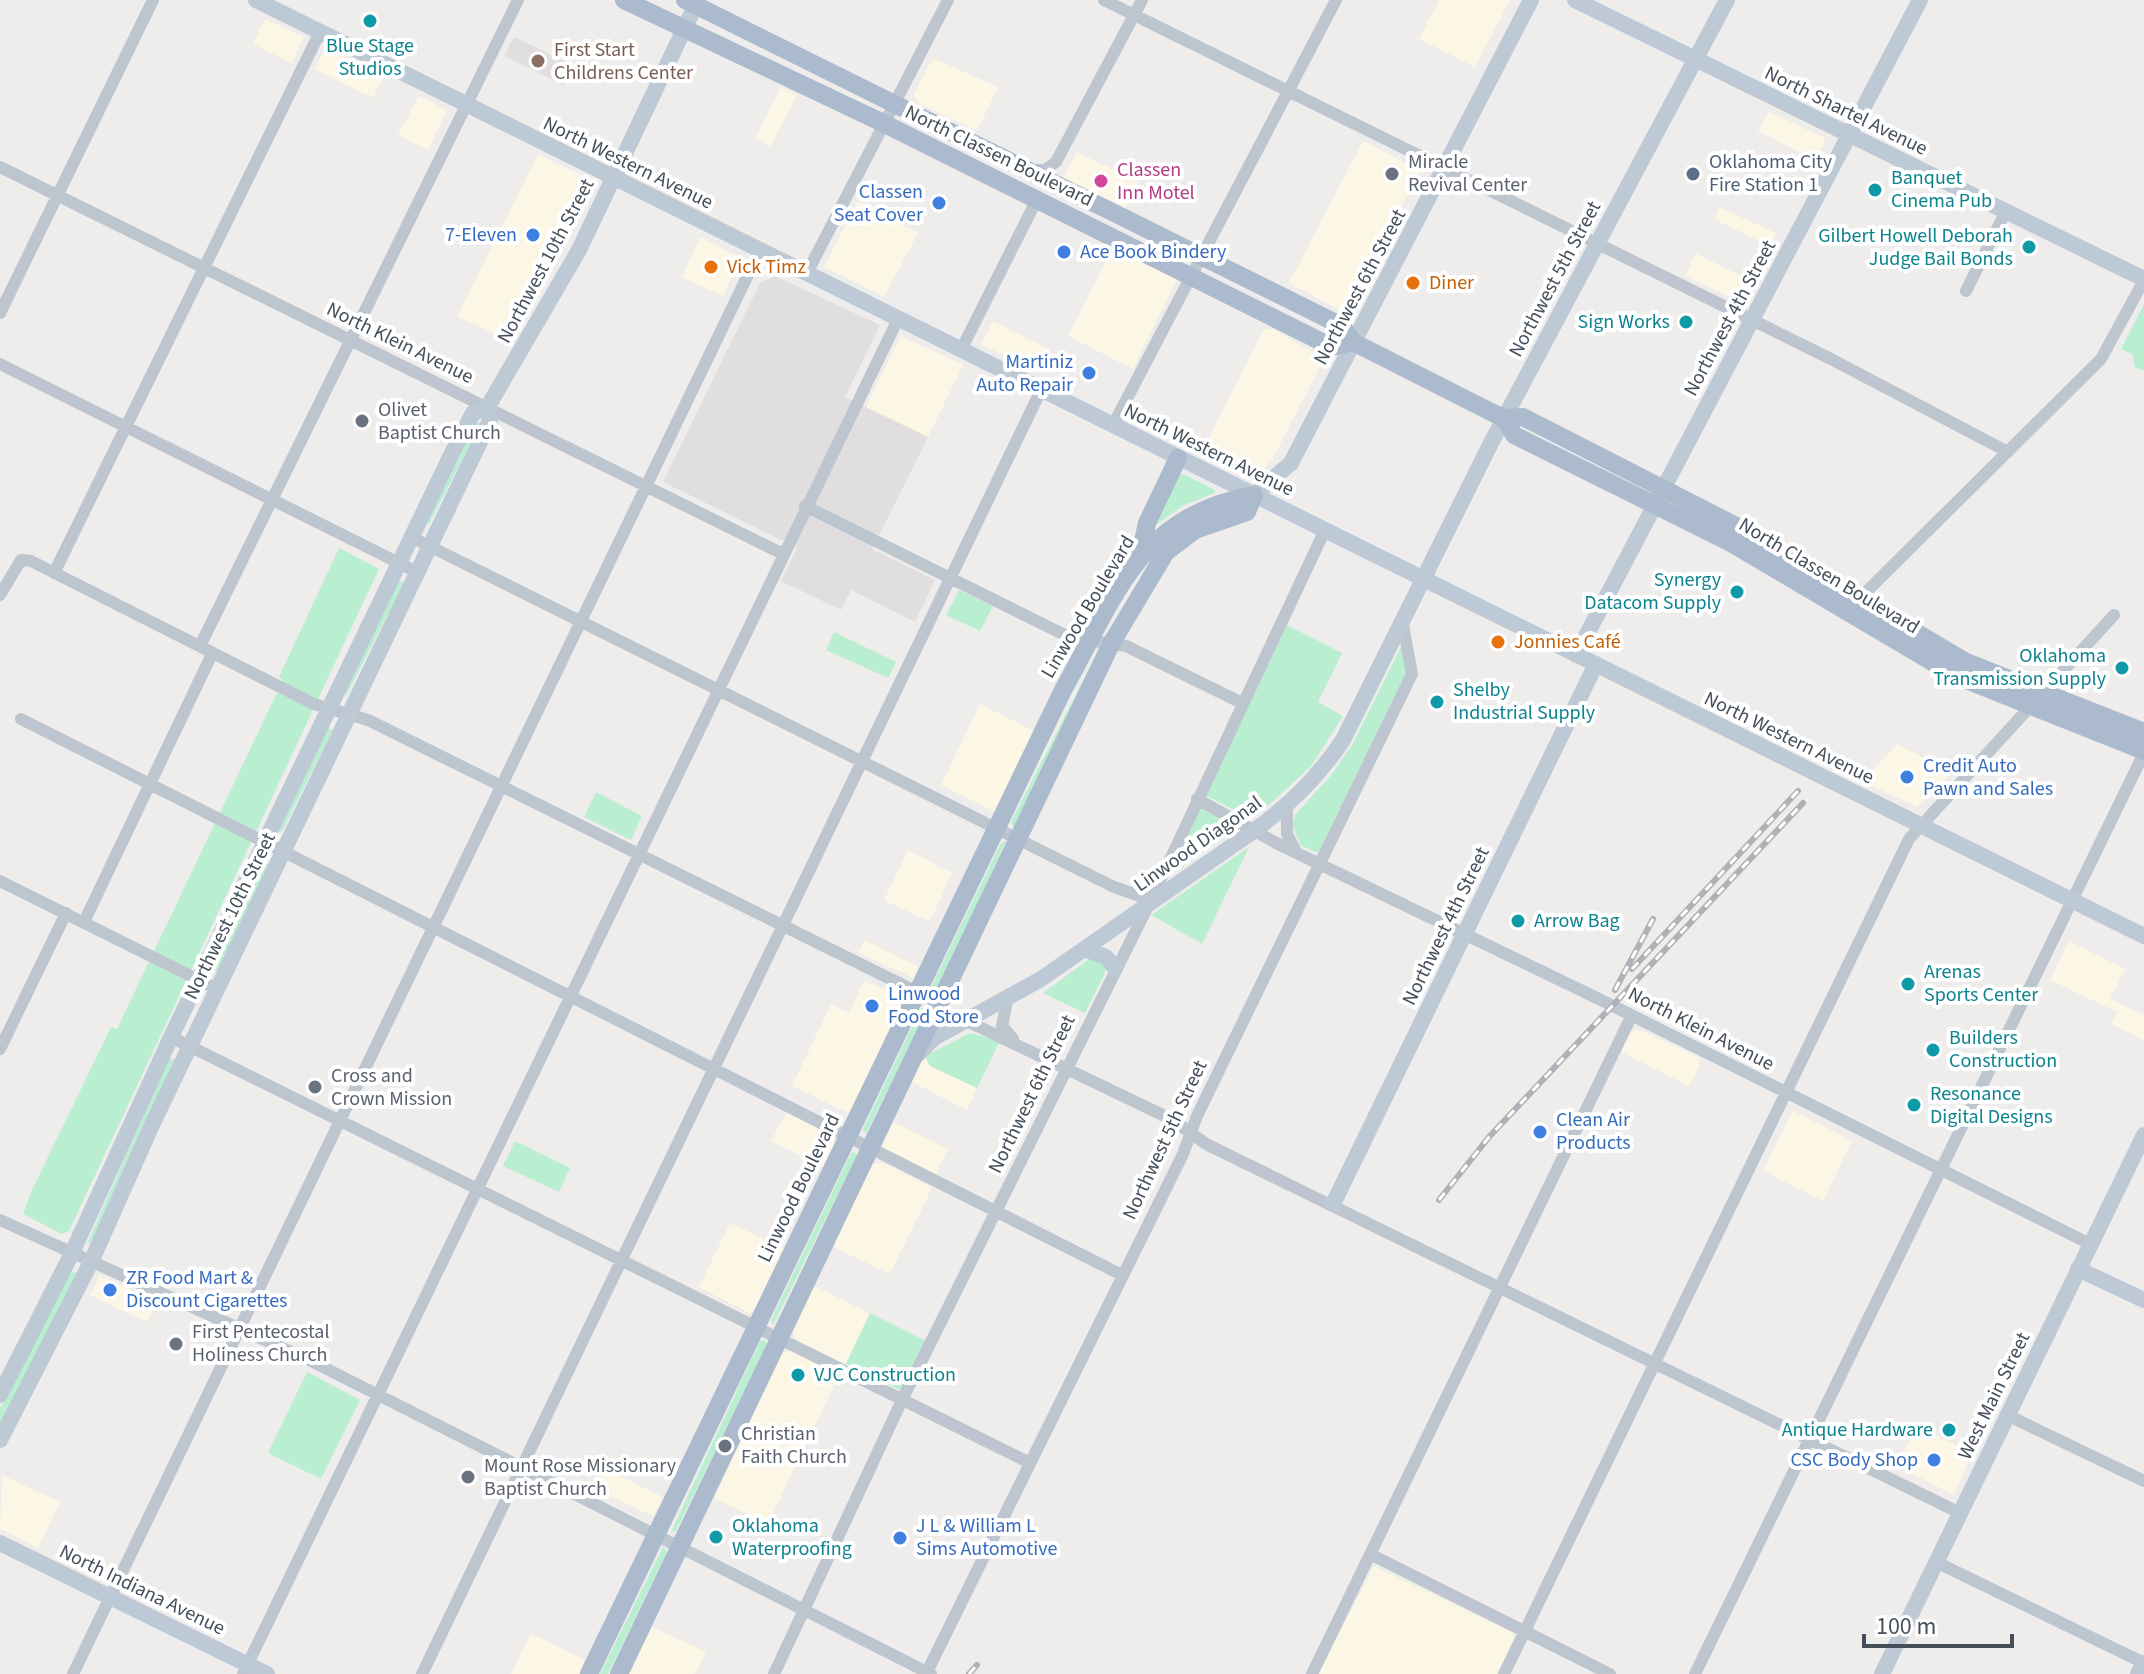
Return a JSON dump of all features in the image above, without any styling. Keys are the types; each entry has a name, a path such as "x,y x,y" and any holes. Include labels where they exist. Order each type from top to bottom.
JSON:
{"main road":[{"name":"North Western Avenue","path":"256,0 2144,936"},
{"name":"North Classen Boulevard","path":"624,0 883,123 1332,347 1353,342"},
{"name":"Northwest 6th Street","path":"1254,495 1291,463 1531,0"},
{"name":"North Shartel Avenue","path":"1575,0 2144,279"},
{"name":"Northwest 5th Street","path":"1422,578 1596,243 1727,0"},
{"name":"Northwest 4th Street","path":"1576,655 1920,0"},
{"name":"North Classen Boulevard","path":"693,2 1342,326 1353,342 1504,418 1514,435 1659,497 1731,543 1852,606 1956,676 2144,732"},
{"name":"Northwest 10th Street","path":"0,1395 72,1253 171,1037 411,537 473,413 487,408 557,291 685,30 693,2"},
{"name":"Northwest 10th Street","path":"0,1440 91,1262 217,989 490,421 487,408"},
{"path":"1140,557 1147,523 1178,458"},
{"name":"Linwood Boulevard","path":"589,1674 1090,642 1140,557 1153,541 1181,520 1228,500 1254,495"},
{"name":"Linwood Boulevard","path":"619,1674 1111,644 1166,552 1195,530 1247,512 1254,495"},
{"name":"Linwood Diagonal","path":"910,1063 934,1038 1007,1001 1287,807 1326,766 1343,740 1422,578"},
{"name":"Northwest 4th Street","path":"1333,1204 1596,664"},
{"name":"North Classen Boulevard","path":"2037,698 2144,752"},
{"path":"1084,949 1106,957 1115,968"},
{"name":"West Main Street","path":"1882,1674 2144,1135"},
{"path":"2078,1269 2144,1300"},
{"name":"North Indiana Avenue","path":"0,1543 245,1669 267,1674"},
{"path":"2138,1674 2144,1663"}],"street":[{"path":"0,313 153,0"},
{"path":"200,646 518,0"},
{"path":"807,273 948,0"},
{"path":"1104,0 1752,320 2008,452"},
{"path":"1029,169 1045,170 1056,162 1142,0"},
{"path":"1113,425 1336,0"},
{"path":"54,573 320,32"},
{"path":"1056,162 1061,185"},
{"name":"North Klein Avenue","path":"0,167 783,554"},
{"path":"961,350 1037,199"},
{"path":"1966,291 2006,211"},
{"path":"73,1674 760,250"},
{"path":"1852,606 2105,354 2144,279"},
{"path":"245,1669 898,319"},
{"path":"0,364 417,572"},
{"path":"422,1674 1041,390"},
{"path":"805,506 1069,637 1126,646 1242,703"},
{"name":"Northwest 6th Street","path":"774,1674 903,1398 1151,900 1325,530"},
{"path":"411,537 1114,887 1151,900"},
{"path":"0,595 19,561 31,561 212,654 329,708 368,720 939,1003"},
{"path":"1504,1674 1909,839 2114,615"},
{"name":"Northwest 5th Street","path":"929,1673 1028,1462 1122,1275 1412,674 1402,620"},
{"path":"84,922 212,654"},
{"path":"21,719 1122,1275"},
{"path":"1695,1674 2144,752"},
{"name":"North Klein Avenue","path":"1197,799 1464,935 2090,1244"},
{"path":"1287,807 1287,834 1295,850"},
{"path":"0,881 217,989"},
{"path":"0,1049 66,913"},
{"path":"1007,1001 1002,1026 1019,1043"},
{"path":"1312,1674 1631,1017"},
{"path":"967,1021 1019,1043 1171,1119 1206,1144 1960,1513"},
{"path":"171,1037 1028,1462"},
{"path":"0,1220 241,1328 806,1608 929,1673"},
{"path":"2007,1415 2144,1481"},
{"path":"1370,1554 1610,1674"},
{"path":"1936,1562 2144,1663"}],"shaded area":[{"path":"1439,0 1510,0 1475,67 1419,39"},
{"path":"265,19 304,37 292,63 253,44"},
{"name":"First Start Childrens Center","path":"514,37 573,65 563,85 504,56"},
{"path":"325,47 383,77 373,98 315,69"},
{"path":"933,58 998,87 977,131 917,102 914,94"},
{"path":"781,87 797,95 770,147 755,139"},
{"path":"419,96 447,110 428,150 398,135"},
{"path":"1769,112 1825,138 1817,161 1758,131"},
{"path":"1363,141 1420,171 1346,313 1289,283"},
{"name":"Classen Inn Motel","path":"1077,152 1139,182 1125,209 1063,179"},
{"path":"538,154 591,180 592,192 539,294 527,285 497,335 457,316"},
{"path":"858,201 918,233 884,297 824,267"},
{"path":"1719,207 1776,233 1769,246 1714,219"},
{"name":"Vick Timz","path":"700,237 741,258 723,296 682,277"},
{"path":"1114,246 1177,279 1133,369 1068,336"},
{"path":"1696,253 1751,281 1740,302 1685,276"},
{"path":"775,276 880,325 845,397 928,437 872,549 935,580 915,622 851,590 841,610 781,581 797,548 663,482 760,283"},
{"path":"993,321 1050,350 1038,373 981,344"},
{"path":"1264,329 1273,329 1324,359 1272,460 1259,474 1244,477 1200,455"},
{"path":"901,336 963,365 928,437 866,407"},
{"path":"980,704 1034,731 995,812 941,785"},
{"name":"Credit Auto Pawn and Sales","path":"1897,744 1952,773 1917,807 1862,781"},
{"path":"908,850 952,873 930,922 884,900"},
{"path":"864,940 918,967 913,978 859,952"},
{"path":"2069,941 2125,969 2110,999 2144,1015 2144,1040 2111,1024 2117,1012 2050,980"},
{"path":"864,981 907,999 850,1114 792,1086 831,1004 849,1013"},
{"path":"1637,1029 1699,1057 1699,1067 1689,1086 1621,1052 1630,1033"},
{"path":"925,1056 930,1066 977,1088 967,1110 910,1081"},
{"path":"787,1111 828,1131 836,1146 825,1168 771,1141"},
{"path":"1793,1111 1852,1141 1823,1201 1763,1171"},
{"path":"891,1121 948,1149 935,1176 884,1149 882,1142"},
{"path":"883,1163 932,1188 890,1274 831,1246 872,1164"},
{"path":"730,1223 787,1250 758,1310 749,1313 699,1287"},
{"path":"100,1275 157,1302 147,1322 90,1295"},
{"path":"812,1285 870,1313 846,1364 801,1342 792,1333"},
{"path":"791,1351 840,1373 768,1524 714,1498 783,1352"},
{"name":"CSC Body Shop","path":"1916,1426 1972,1453 1954,1495 1897,1466"},
{"path":"607,1470 663,1497 653,1516 597,1490"},
{"path":"2,1475 60,1502 38,1548 0,1529"},
{"path":"1374,1566 1513,1633 1514,1638 1497,1674 1318,1674"},
{"path":"652,1627 706,1652 695,1674 629,1674"},
{"path":"531,1633 585,1660 579,1674 511,1674"}],"green space":[{"path":"2144,304 2144,371 2135,367 2132,354 2121,349"},
{"path":"477,422 481,423 428,526 427,518"},
{"path":"1183,474 1215,490 1215,493 1182,506 1153,527 1177,475"},
{"path":"339,548 379,569 69,1231 62,1234 23,1214 31,1192 111,1027 117,1029 283,680 279,677"},
{"path":"398,580 404,583 346,696 344,694"},
{"path":"959,590 993,606 980,631 946,615"},
{"path":"1287,625 1342,653 1318,702 1343,716 1312,765 1257,816 1247,816 1206,796"},
{"path":"834,632 896,662 888,678 826,650"},
{"path":"1402,645 1409,667 1318,853 1300,845 1293,826 1295,815 1332,774 1352,745"},
{"path":"1097,653 1015,827 1013,827 1011,822"},
{"path":"328,728 333,730 281,833 278,829"},
{"path":"596,792 642,816 631,840 584,817"},
{"path":"1200,808 1239,828 1168,876"},
{"path":"1006,841 934,993 931,987 1001,843"},
{"path":"1249,847 1202,944 1151,915"},
{"path":"263,862 269,864 219,970 214,971"},
{"path":"1097,958 1106,967 1105,973 1085,1013 1043,993 1089,959"},
{"path":"921,1008 927,1009 866,1134 863,1129"},
{"path":"970,1033 1000,1041 977,1088 930,1066 925,1056"},
{"path":"169,1058 174,1060 94,1242 87,1244"},
{"path":"515,1141 570,1168 559,1192 503,1166"},
{"path":"855,1152 857,1156 773,1325 771,1320 851,1153"},
{"path":"68,1274 77,1274 0,1425 0,1408"},
{"path":"870,1313 928,1342 902,1391 846,1364"},
{"path":"765,1340 767,1344 676,1531 671,1532 760,1341"},
{"path":"307,1372 360,1400 321,1479 268,1453"},
{"path":"663,1547 667,1552 608,1674 600,1674"}],"railway":[{"path":"1632,969 1798,791"},
{"path":"1439,1200 1489,1137 1803,803"},
{"path":"1615,990 1653,919"},
{"path":"969,1674 977,1665"}],"place":[{"name":"Blue Stage Studios","path":"370,21"},
{"name":"First Start Childrens Center","path":"538,61"},
{"name":"Miracle Revival Center","path":"1392,174"},
{"name":"Oklahoma City Fire Station 1","path":"1693,174"},
{"name":"Classen Inn Motel","path":"1101,181"},
{"name":"Banquet Cinema Pub","path":"1875,190"},
{"name":"Classen Seat Cover","path":"939,203"},
{"name":"7-Eleven","path":"533,235"},
{"name":"Gilbert Howell Deborah Judge Bail Bonds","path":"2029,247"},
{"name":"Ace Book Bindery","path":"1064,252"},
{"name":"Vick Timz","path":"711,267"},
{"name":"Diner","path":"1413,283"},
{"name":"Sign Works","path":"1686,322"},
{"name":"Martiniz Auto Repair","path":"1089,373"},
{"name":"Olivet Baptist Church","path":"362,421"},
{"name":"Synergy Datacom Supply","path":"1737,592"},
{"name":"Jonnies Café","path":"1498,642"},
{"name":"Oklahoma Transmission Supply","path":"2122,668"},
{"name":"Shelby Industrial Supply","path":"1437,702"},
{"name":"Credit Auto Pawn and Sales","path":"1907,777"},
{"name":"Arrow Bag","path":"1518,921"},
{"name":"Arenas Sports Center","path":"1908,984"},
{"name":"Linwood Food Store","path":"872,1006"},
{"name":"Builders Construction","path":"1933,1050"},
{"name":"Cross and Crown Mission","path":"315,1087"},
{"name":"Resonance Digital Designs","path":"1914,1105"},
{"name":"Clean Air Products","path":"1540,1132"},
{"name":"ZR Food Mart & Discount Cigarettes","path":"110,1290"},
{"name":"First Pentecostal Holiness Church","path":"176,1344"},
{"name":"VJC Construction","path":"798,1375"},
{"name":"Antique Hardware","path":"1949,1430"},
{"name":"Christian Faith Church","path":"725,1446"},
{"name":"CSC Body Shop","path":"1934,1460"},
{"name":"Mount Rose Missionary Baptist Church","path":"468,1477"},
{"name":"Oklahoma Waterproofing","path":"716,1537"},
{"name":"J L & William L Sims Automotive","path":"900,1538"}]}
